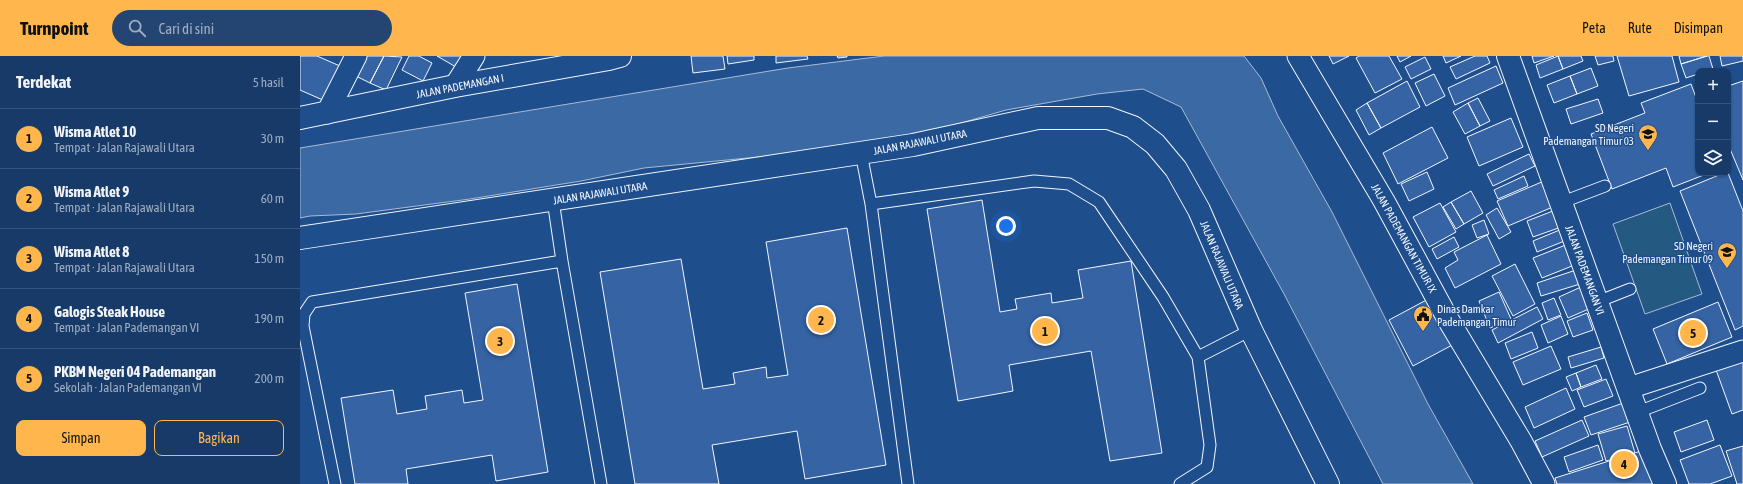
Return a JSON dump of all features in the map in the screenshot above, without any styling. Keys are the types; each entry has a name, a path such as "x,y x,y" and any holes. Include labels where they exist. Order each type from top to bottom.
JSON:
{"street":[{"path":"327,113 356,56"},
{"path":"455,86 474,56"},
{"name":"JALAN PADEMANGAN I","path":"300,118 455,86 620,56"},
{"name":"JALAN PADEMANGAN TIMUR IX","path":"1298,56 1384,201 1449,321 1521,441 1544,484"},
{"name":"JALAN PADEMANGAN VI","path":"1508,56 1560,203 1638,412 1650,449 1665,484"},
{"name":"JALAN RAJAWALI UTARA","path":"300,238 913,145 1038,118 1108,118 1133,127 1155,144 1176,169 1199,210 1251,330 1328,484"},
{"path":"1629,388 1743,351"}],"lane":[{"path":"861,153 871,204 908,484"},
{"path":"871,204 1034,181 1069,184 1099,202 1162,297 1198,357 1210,445 1207,467 1180,484"},
{"path":"1560,203 1605,186"},
{"path":"553,200 562,261 601,484"},
{"path":"335,484 303,326 304,314 312,302 562,261"},
{"path":"1597,302 1630,289"},
{"path":"1198,357 1251,330"},
{"path":"1638,412 1700,388"}],"shaded area":[{"path":"884,56 1244,56 1261,78 1278,116 1332,212 1428,404 1473,484 1383,484 1284,294 1181,107 1143,89 1097,94 1006,110 899,141 779,155 644,168 581,181 470,199 356,214 310,216 300,218 300,148 788,68"},
{"path":"1670,203 1702,294 1645,314 1613,224"}],"building":[{"path":"300,56 317,56 340,66 325,101 300,90"},
{"path":"365,56 384,56 370,83 356,76"},
{"path":"384,56 402,57 386,90 370,83"},
{"path":"409,56 419,56 432,63 423,81 402,70"},
{"path":"437,56 462,56 456,67"},
{"path":"691,56 723,56 725,69 693,73"},
{"path":"727,56 754,56 754,60 728,64"},
{"path":"776,56 807,56 808,59 776,63"},
{"path":"837,56 847,56 847,57 838,58"},
{"path":"1329,56 1349,56 1333,64"},
{"path":"1359,56 1389,56 1402,79 1375,93 1356,58"},
{"path":"1397,56 1411,56 1400,62"},
{"path":"1443,56 1461,56 1446,63"},
{"path":"1475,56 1487,56 1490,63 1456,79 1450,67"},
{"path":"1532,56 1554,56 1534,63"},
{"path":"1558,56 1563,69 1540,78 1536,65"},
{"path":"1558,56 1581,56 1583,61 1563,69"},
{"path":"1595,56 1613,56 1614,61 1598,65"},
{"path":"1617,56 1672,56 1679,82 1629,96"},
{"path":"1679,56 1707,56 1681,64"},
{"path":"1709,56 1713,68 1695,68 1695,75 1686,78 1681,64"},
{"path":"1720,56 1743,56 1743,61 1722,66"},
{"path":"1425,57 1431,69 1411,79 1405,67"},
{"path":"1496,66 1503,83 1455,105 1448,88"},
{"path":"1591,68 1598,86 1577,94 1570,76"},
{"path":"1434,74 1445,96 1426,106 1415,83"},
{"path":"1570,76 1577,94 1554,103 1547,85"},
{"path":"1407,81 1420,107 1381,128 1367,103"},
{"path":"1743,81 1743,180 1731,151 1731,85"},
{"name":"SD Negeri Pademangan Timur 03","path":"1691,84 1695,95 1695,176 1701,176 1673,187 1666,168 1612,189 1591,134 1645,113 1641,103"},
{"path":"1478,98 1490,121 1480,126 1468,103"},
{"path":"1598,99 1603,113 1571,124 1566,109"},
{"path":"1367,103 1381,128 1369,135 1356,110"},
{"path":"1468,103 1480,126 1465,134 1453,112"},
{"path":"1511,118 1523,147 1479,166 1467,137"},
{"path":"1432,127 1448,158 1398,184 1383,153"},
{"path":"1529,154 1535,166 1493,186 1487,174"},
{"path":"1427,172 1434,189 1409,201 1401,184"},
{"path":"1524,176 1528,186 1498,199 1494,190"},
{"name":"SD Negeri Pademangan Timur 09","path":"1717,176 1729,176 1743,211 1743,326 1735,330 1680,191"},
{"path":"1544,181 1555,206 1508,226 1497,201"},
{"path":"1471,191 1483,213 1464,224 1451,202"},
{"path":"982,200 1000,312 1017,309 1015,299 1051,293 1052,303 1083,298 1078,270 1131,261 1162,453 1110,461 1091,351 1009,365 1013,391 958,401 927,209"},
{"path":"1451,202 1464,224 1456,229 1443,207"},
{"path":"1440,203 1456,232 1429,247 1413,217"},
{"path":"1497,208 1511,232 1499,239 1486,215"},
{"path":"1558,209 1564,226 1533,237 1527,221"},
{"path":"1484,220 1489,234 1477,238 1472,225"},
{"path":"847,228 886,465 805,479 797,431 712,445 719,484 635,484 600,272 681,259 703,389 735,384 733,373 766,367 767,378 788,375 766,242"},
{"path":"1562,229 1567,240 1537,252 1533,241"},
{"path":"1487,235 1501,264 1455,288 1445,268 1458,260 1454,252"},
{"path":"1454,237 1459,247 1437,259 1432,249"},
{"path":"1568,244 1577,264 1542,278 1533,258"},
{"path":"1515,264 1535,304 1513,316 1492,276"},
{"path":"1576,270 1580,284 1541,296 1537,283"},
{"path":"517,284 548,472 496,481 492,455 406,469 408,484 355,484 341,398 393,390 397,414 427,409 425,396 462,390 464,403 483,400 465,293"},
{"path":"1581,287 1591,308 1568,318 1559,297"},
{"path":"1499,292 1511,319 1490,328 1479,301"},
{"name":"Dinas Damkar Pademangan Timur","path":"1432,297 1456,343 1413,366 1389,320"},
{"path":"1554,298 1561,315 1548,320 1542,303"},
{"path":"1718,302 1732,337 1667,364 1653,329"},
{"path":"1537,307 1543,319 1498,343 1492,330"},
{"path":"1587,313 1593,330 1573,337 1567,321"},
{"path":"1561,316 1568,334 1548,343 1541,325"},
{"path":"1532,332 1538,348 1511,359 1505,343"},
{"path":"1551,346 1561,369 1523,385 1513,362"},
{"path":"1601,347 1604,358 1571,368 1568,357"},
{"path":"1743,356 1743,410 1732,414 1715,367"},
{"path":"1596,365 1602,379 1581,387 1576,373"},
{"path":"1576,373 1581,387 1572,391 1566,377"},
{"path":"1606,379 1613,396 1584,407 1577,390"},
{"path":"1566,388 1575,409 1534,428 1525,407"},
{"path":"1626,402 1633,421 1591,435 1584,417"},
{"path":"1582,420 1589,436 1542,457 1535,441"},
{"path":"1707,420 1714,440 1681,452 1674,432"},
{"path":"1627,426 1635,453 1606,461 1598,434"},
{"path":"1598,445 1603,460 1569,472 1564,457"},
{"path":"1720,445 1732,476 1710,484 1689,484 1680,460"},
{"path":"1743,446 1743,484 1737,484 1726,451"},
{"path":"1644,450 1655,484 1557,484 1555,478"}],"place":[{"name":"SD Negeri Pademangan Timur 03","path":"1648,151"},
{"name":"SD Negeri Pademangan Timur 09","path":"1727,269"},
{"name":"Wisma Atlet 9","path":"821,320"},
{"name":"Wisma Atlet 10","path":"1045,331"},
{"name":"Dinas Damkar Pademangan Timur","path":"1423,332"},
{"name":"PKBM Negeri 04 Pademangan","path":"1693,333"},
{"name":"Wisma Atlet 8","path":"500,341"},
{"name":"Galogis Steak House","path":"1624,464"}]}
